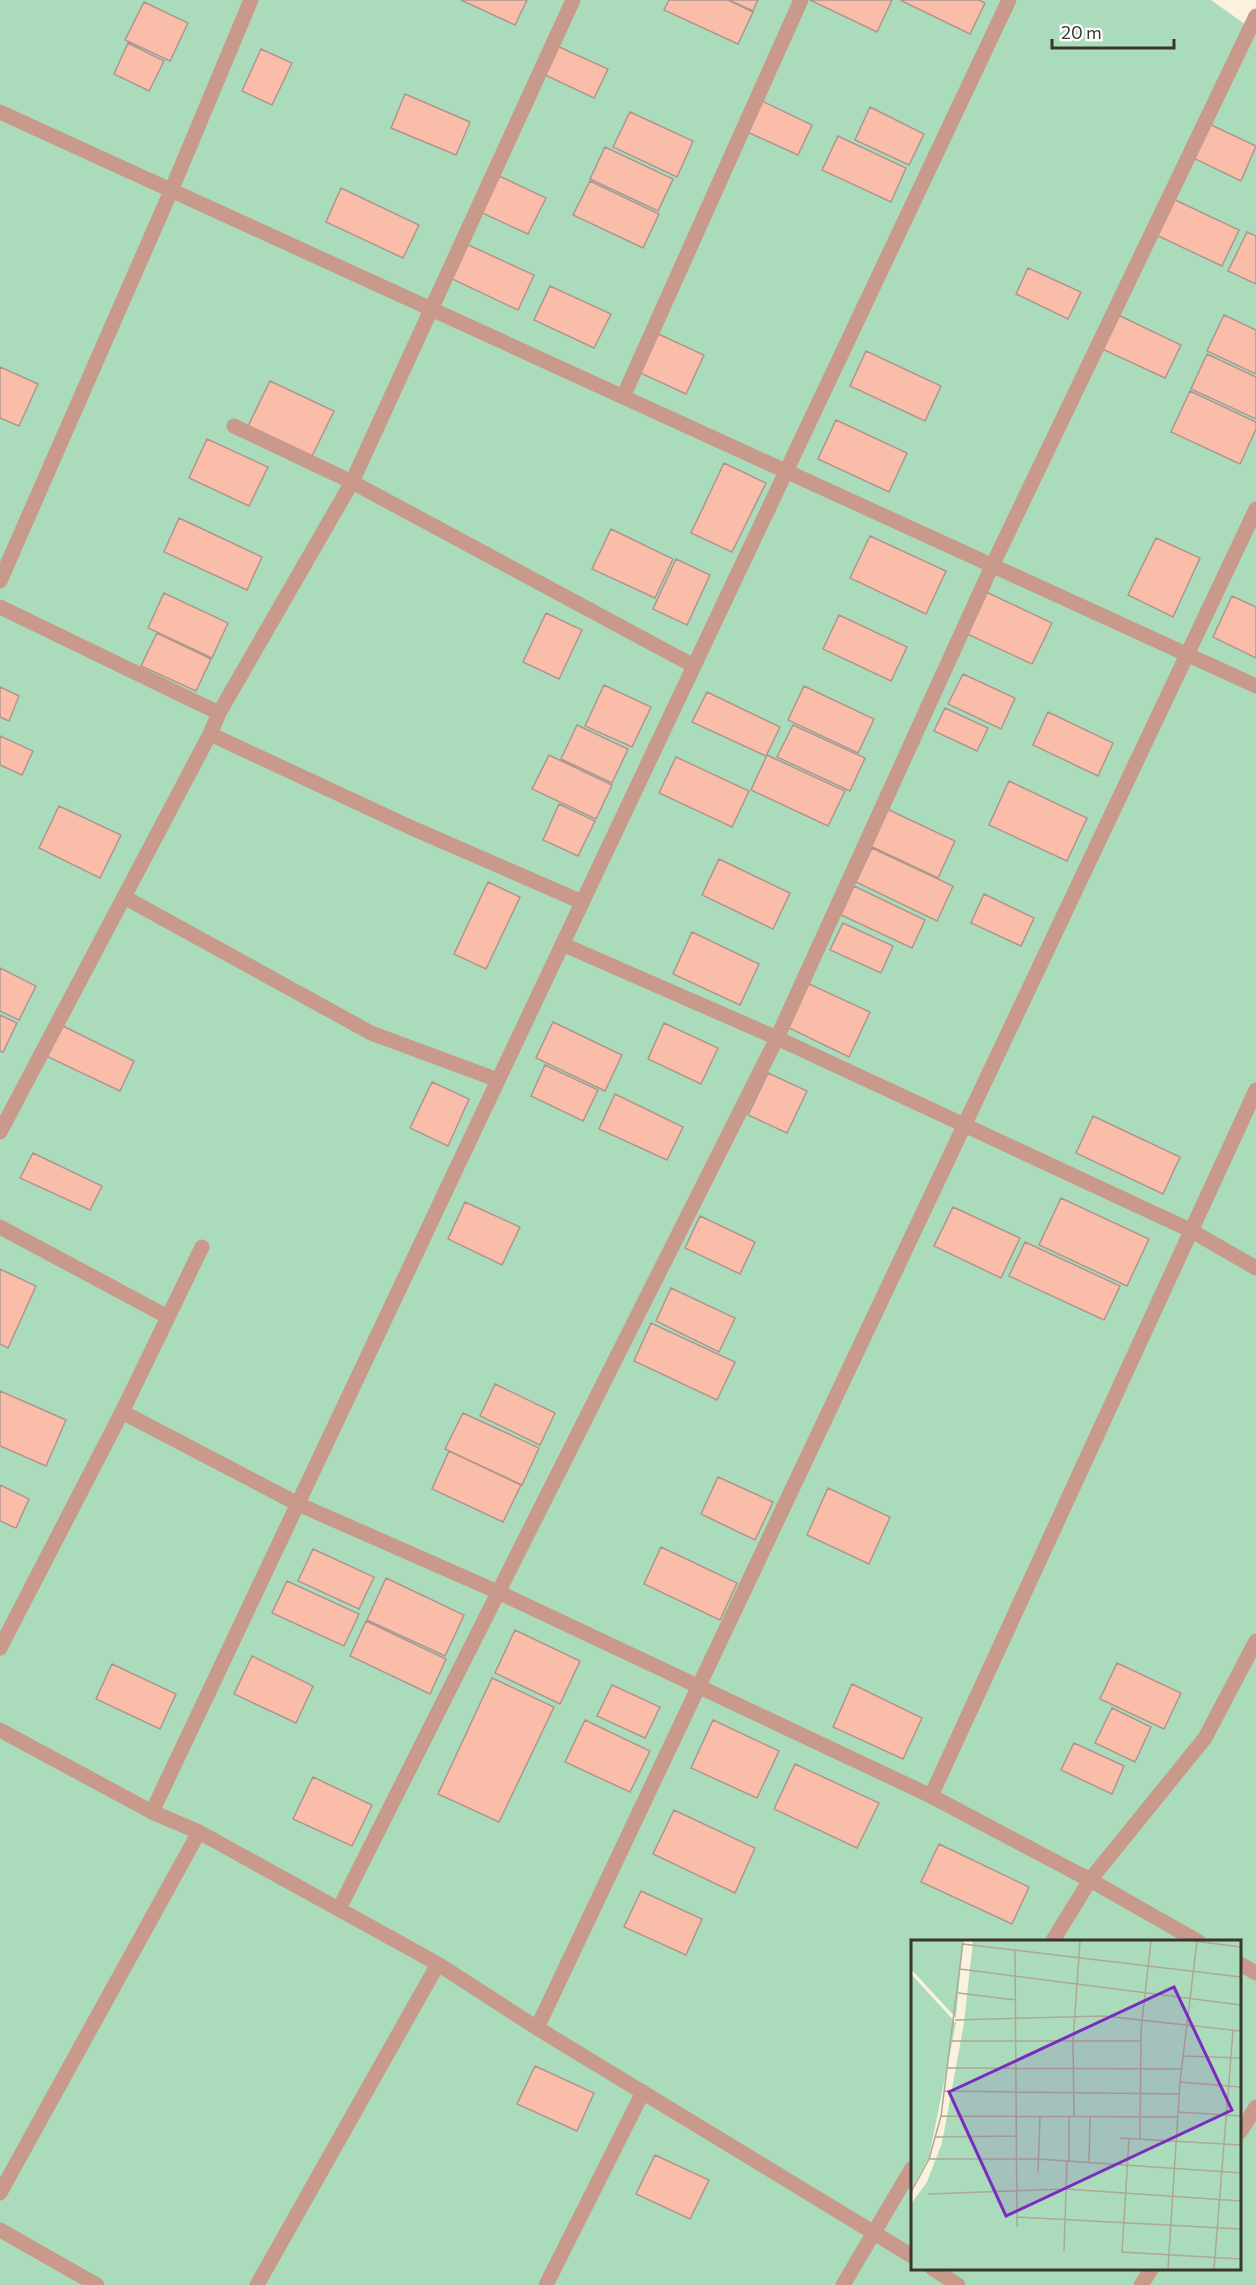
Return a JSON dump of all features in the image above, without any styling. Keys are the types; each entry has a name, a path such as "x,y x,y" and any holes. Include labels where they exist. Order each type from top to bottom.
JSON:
{"street":[{"path":"0,581 171,191 251,0"},
{"path":"0,1132 219,713 352,482 573,0"},
{"path":"623,397 801,0"},
{"path":"152,1812 1009,0"},
{"path":"339,1909 777,1038 992,566 1256,16"},
{"path":"0,112 1256,686"},
{"path":"234,426 352,482 694,666"},
{"path":"537,2028 1256,509"},
{"path":"0,607 219,713"},
{"path":"210,734 412,828 582,902"},
{"path":"124,897 371,1033 498,1080"},
{"path":"562,944 777,1038 1190,1230 1256,1268"},
{"path":"931,1796 1256,1090"},
{"path":"0,1227 168,1317"},
{"path":"0,1648 122,1412 202,1247"},
{"path":"122,1412 297,1504 498,1592 931,1796 1197,1940"},
{"path":"1054,1940 1090,1880 1205,1738 1256,1641"},
{"path":"0,1730 152,1812 199,1832 438,1964 537,2028 911,2255"},
{"path":"0,2193 199,1832"},
{"path":"257,2285 438,1964"},
{"path":"1241,1965 1256,1973"},
{"path":"546,2285 643,2092"},
{"path":"1241,2129 1256,2106"},
{"path":"843,2285 911,2170"},
{"path":"0,2230 97,2285"},
{"path":"935,2270 958,2285"},
{"path":"1141,2285 1151,2270"}],"green space":[{"path":"0,0 1211,0 1256,32 1256,2285 0,2285"}],"building":[{"path":"461,0 527,0 515,25"},
{"path":"669,0 728,0 753,12 738,44 664,10"},
{"path":"729,0 758,0 753,11"},
{"path":"810,0 892,0 877,32"},
{"path":"900,0 979,0 985,3 970,34"},
{"path":"144,2 188,23 170,61 125,40"},
{"path":"128,43 164,61 149,91 114,74"},
{"path":"557,46 608,69 594,98 543,74"},
{"path":"261,49 292,63 272,105 242,91"},
{"path":"405,94 470,122 456,155 391,128"},
{"path":"760,100 812,125 798,155 745,131"},
{"path":"870,107 924,134 909,165 855,140"},
{"path":"630,112 693,141 677,177 613,147"},
{"path":"1207,123 1256,146 1241,181 1191,157"},
{"path":"838,136 906,168 891,202 822,170"},
{"path":"605,147 673,179 658,211 590,179"},
{"path":"495,174 546,198 528,234 478,211"},
{"path":"590,181 659,214 643,248 573,215"},
{"path":"341,188 419,225 403,258 326,222"},
{"path":"1171,198 1239,230 1222,266 1154,234"},
{"path":"1247,232 1256,236 1256,284 1228,271"},
{"path":"464,243 534,275 518,310 448,277"},
{"path":"1028,268 1081,292 1068,319 1016,294"},
{"path":"550,286 611,314 594,348 534,320"},
{"path":"1116,314 1181,345 1165,378 1100,348"},
{"path":"1224,315 1256,330 1256,374 1207,351"},
{"path":"654,332 704,355 686,394 636,371"},
{"path":"866,351 941,386 925,421 850,386"},
{"path":"1207,354 1256,377 1256,419 1191,389"},
{"path":"0,367 38,384 19,426 0,418"},
{"path":"270,381 334,411 312,456 248,426"},
{"path":"1190,391 1256,422 1256,429 1240,464 1171,432"},
{"path":"836,420 907,453 889,492 818,459"},
{"path":"207,439 268,467 249,506 189,478"},
{"path":"724,463 766,483 732,552 691,533"},
{"path":"179,518 262,557 247,590 164,552"},
{"path":"611,529 673,559 655,598 592,569"},
{"path":"870,536 946,571 926,614 850,578"},
{"path":"1156,538 1200,558 1173,617 1128,595"},
{"path":"676,559 710,575 687,625 653,609"},
{"path":"986,592 1052,623 1032,664 967,634"},
{"path":"164,593 228,623 212,658 148,628"},
{"path":"1232,596 1256,607 1256,658 1213,637"},
{"path":"546,613 582,630 559,679 523,662"},
{"path":"839,615 907,647 891,681 823,649"},
{"path":"157,633 211,659 196,691 141,666"},
{"path":"963,674 1015,698 1001,729 948,704"},
{"path":"604,685 651,707 632,747 585,726"},
{"path":"804,686 874,719 858,753 788,720"},
{"path":"0,687 19,696 9,721 0,717"},
{"path":"707,692 780,727 766,756 692,722"},
{"path":"945,708 988,728 977,751 934,731"},
{"path":"1048,712 1113,743 1098,776 1033,745"},
{"path":"577,725 628,749 612,783 561,759"},
{"path":"793,725 865,758 850,791 777,757"},
{"path":"0,736 33,751 22,775 0,765"},
{"path":"549,755 612,785 596,819 532,789"},
{"path":"767,755 845,791 828,826 751,790"},
{"path":"676,757 749,791 732,827 659,793"},
{"path":"1009,781 1087,818 1067,861 989,825"},
{"path":"559,804 595,821 578,856 543,840"},
{"path":"59,806 121,835 100,878 39,848"},
{"path":"885,808 955,841 938,878 868,845"},
{"path":"872,848 953,886 937,921 856,882"},
{"path":"719,859 790,893 773,929 702,895"},
{"path":"488,882 520,897 486,969 454,954"},
{"path":"854,886 925,920 912,948 841,915"},
{"path":"984,894 1034,918 1021,946 971,923"},
{"path":"843,923 893,946 881,973 830,950"},
{"path":"692,932 759,964 740,1005 673,974"},
{"path":"0,968 36,986 19,1020 0,1011"},
{"path":"807,983 870,1012 849,1057 787,1027"},
{"path":"0,1015 17,1023 3,1052 0,1051"},
{"path":"553,1022 622,1055 605,1091 536,1058"},
{"path":"664,1023 718,1048 701,1084 648,1059"},
{"path":"61,1025 134,1061 120,1091 46,1056"},
{"path":"545,1065 598,1090 583,1121 531,1096"},
{"path":"768,1073 807,1091 787,1133 748,1115"},
{"path":"432,1082 469,1099 448,1146 410,1128"},
{"path":"615,1094 683,1127 667,1160 599,1129"},
{"path":"1093,1116 1180,1157 1163,1194 1076,1153"},
{"path":"33,1153 102,1186 90,1210 20,1178"},
{"path":"1061,1198 1149,1239 1127,1286 1039,1245"},
{"path":"465,1202 520,1227 502,1265 448,1239"},
{"path":"953,1207 1020,1238 1001,1278 934,1246"},
{"path":"700,1216 755,1242 740,1274 685,1248"},
{"path":"1025,1242 1120,1286 1104,1320 1009,1276"},
{"path":"0,1269 36,1286 8,1348 0,1344"},
{"path":"671,1288 735,1318 719,1352 656,1321"},
{"path":"651,1323 735,1362 717,1400 634,1361"},
{"path":"495,1384 555,1413 540,1445 480,1416"},
{"path":"0,1391 66,1420 46,1466 0,1446"},
{"path":"463,1413 539,1448 522,1485 445,1449"},
{"path":"449,1451 521,1485 503,1522 432,1489"},
{"path":"718,1477 773,1502 755,1540 701,1514"},
{"path":"0,1485 29,1499 16,1528 0,1521"},
{"path":"828,1488 890,1517 869,1564 807,1535"},
{"path":"661,1547 737,1583 720,1620 644,1584"},
{"path":"313,1549 374,1577 359,1609 298,1581"},
{"path":"386,1578 464,1615 445,1656 367,1620"},
{"path":"287,1581 359,1614 344,1646 272,1613"},
{"path":"366,1621 446,1659 430,1694 350,1656"},
{"path":"515,1630 580,1661 560,1704 495,1673"},
{"path":"252,1656 313,1686 296,1723 234,1694"},
{"path":"1117,1663 1181,1693 1164,1729 1100,1699"},
{"path":"112,1664 176,1694 160,1729 96,1699"},
{"path":"492,1678 554,1707 499,1822 438,1794"},
{"path":"852,1684 922,1718 903,1759 833,1727"},
{"path":"612,1685 660,1707 645,1738 597,1716"},
{"path":"1112,1708 1151,1727 1135,1762 1095,1743"},
{"path":"585,1720 650,1751 630,1792 565,1762"},
{"path":"713,1720 779,1751 757,1798 691,1768"},
{"path":"1074,1743 1124,1766 1112,1794 1061,1770"},
{"path":"795,1764 879,1803 857,1848 774,1809"},
{"path":"313,1777 372,1805 352,1846 293,1819"},
{"path":"674,1810 755,1848 735,1893 653,1854"},
{"path":"939,1844 1029,1887 1012,1924 921,1882"},
{"path":"641,1891 702,1919 686,1955 624,1927"},
{"path":"535,2066 594,2093 577,2131 517,2104"},
{"path":"655,2155 709,2180 690,2219 636,2194"}]}
